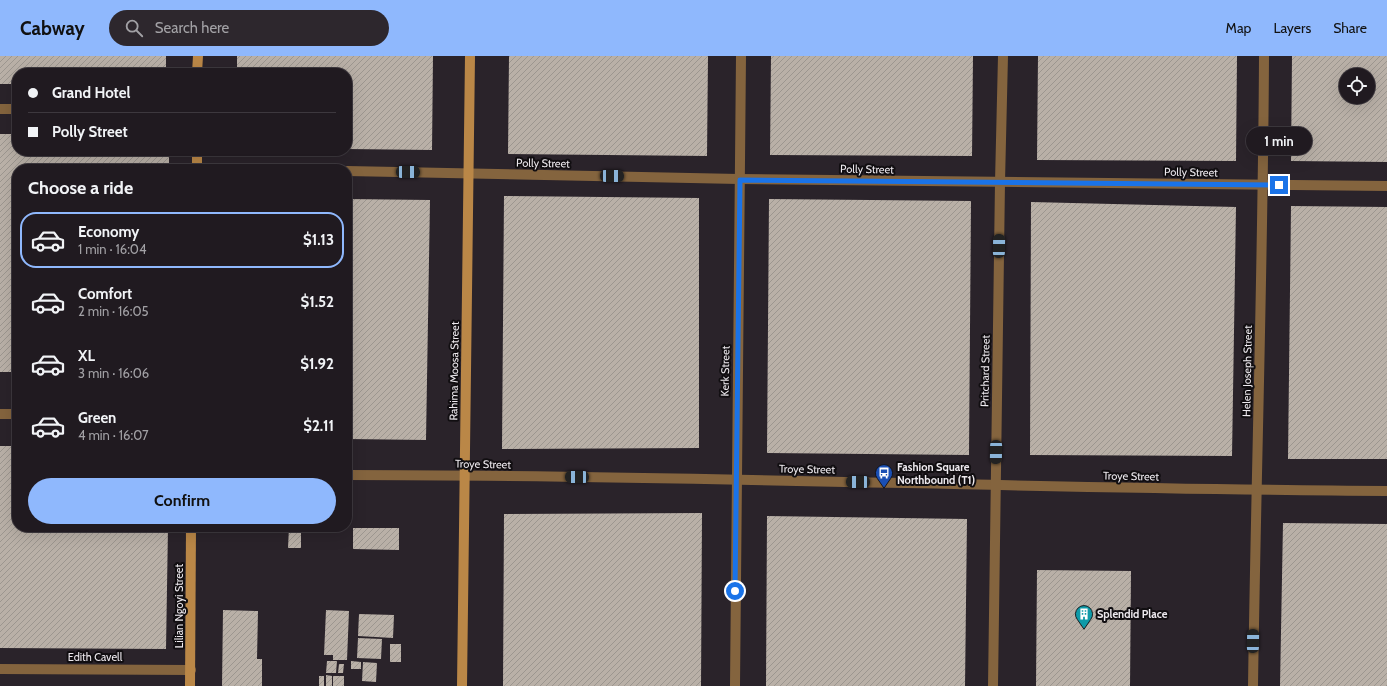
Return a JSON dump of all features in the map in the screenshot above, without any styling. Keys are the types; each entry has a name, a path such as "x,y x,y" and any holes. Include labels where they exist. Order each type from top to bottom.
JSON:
{"street":[{"path":"197,68 198,56"},
{"name":"Rahima Moosa Street","path":"462,686 470,56"},
{"name":"Kerk Street","path":"735,686 741,56"},
{"name":"Pritchard Street","path":"993,686 995,484 1003,56"},
{"name":"Helen Joseph Street","path":"1253,686 1263,185 1264,56"},
{"path":"0,109 12,109"},
{"name":"Polly Street","path":"352,171 740,180 1387,186"},
{"path":"0,414 12,414"},
{"name":"Troye Street","path":"352,476 465,475 1256,490 1387,491"},
{"name":"Lilian Ngoyi Street","path":"190,686 191,532"},
{"name":"Edith Cavell","path":"0,669 191,670"}],"building":[{"path":"0,56 166,56 166,68 12,68 12,84 0,84"},
{"path":"237,56 433,56 432,150 352,149 352,68 237,68"},
{"path":"509,56 708,56 707,156 508,154"},
{"path":"771,56 973,56 972,156 770,155"},
{"path":"1038,56 1237,56 1236,161 1037,160"},
{"path":"1292,56 1387,56 1387,162 1291,161"},
{"path":"0,134 12,134 12,156 169,156 169,164 12,164 12,372 0,372"},
{"path":"504,196 699,198 699,448 502,449"},
{"path":"352,199 430,200 426,440 352,439"},
{"path":"769,199 971,201 969,455 767,453"},
{"path":"1031,202 1236,207 1232,456 1030,455"},
{"path":"1291,206 1387,207 1387,459 1288,459"},
{"path":"0,446 12,446 12,532 168,532 166,649 0,648"},
{"path":"702,513 701,686 503,686 504,514"},
{"path":"767,516 967,519 965,686 766,686"},
{"path":"1283,523 1387,524 1387,686 1280,686"},
{"path":"353,528 399,528 399,550 353,549"},
{"path":"289,532 301,532 301,548 288,548"},
{"name":"Splendid Place","path":"1037,570 1131,571 1130,686 1036,686"},
{"path":"223,610 258,611 257,659 262,659 262,686 222,686"},
{"path":"326,610 349,611 347,660 333,660 333,655 324,655"},
{"path":"359,614 394,615 393,638 358,636"},
{"path":"358,638 382,639 381,659 357,658"},
{"path":"390,644 401,644 401,662 390,662"},
{"path":"327,661 337,661 336,673 326,673"},
{"path":"351,661 361,662 361,669 351,669"},
{"path":"363,662 377,663 376,682 362,681"},
{"path":"339,664 344,664 343,673 338,673"},
{"path":"326,675 332,676 332,686 326,686"},
{"path":"319,676 324,676 324,686 319,686"},
{"path":"333,676 344,676 344,686 333,686"}],"place":[{"name":"Fashion Square Northbound (T1)","path":"884,488"},
{"name":"Splendid Place","path":"1084,629"}],"route":[{"path":"735,591 740,180 1279,185"}]}
